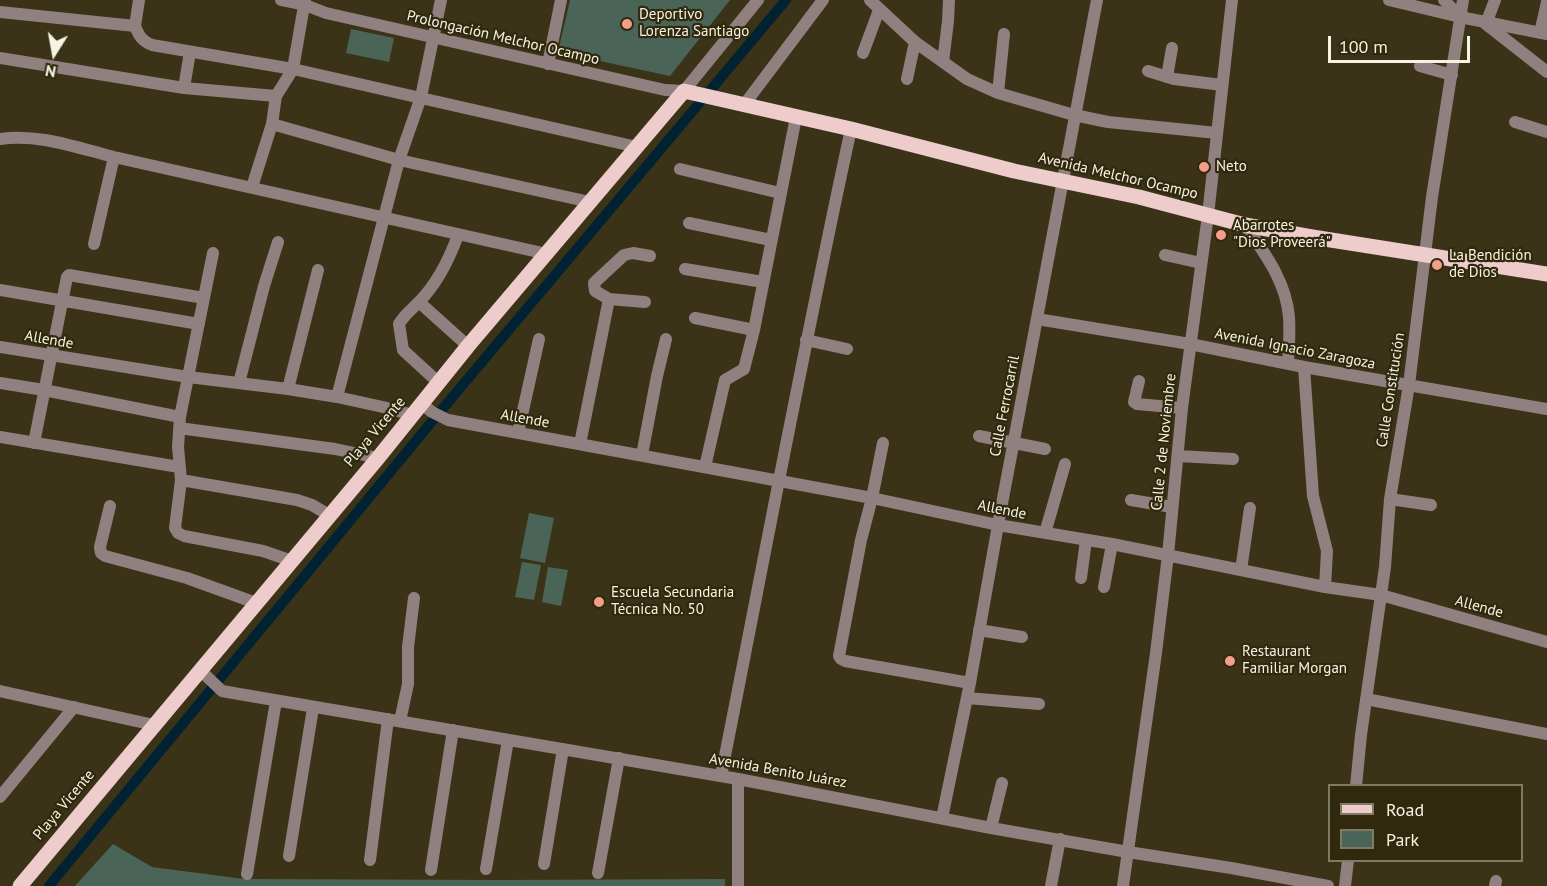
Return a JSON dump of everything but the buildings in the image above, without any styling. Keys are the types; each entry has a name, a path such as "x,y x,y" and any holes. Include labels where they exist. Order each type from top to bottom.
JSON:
{"main road":[{"name":"Avenida Melchor Ocampo","path":"691,93 850,129 1014,171 1139,197 1245,225 1547,274"},
{"name":"Playa Vicente","path":"20,886 154,725 205,675 256,603 378,458 422,410 439,383 468,346 637,147 691,93"}],"street":[{"path":"139,0 135,26 144,42 152,45 292,69 637,147"},
{"name":"Prolongación Melchor Ocampo","path":"281,0 305,2 326,13 549,61 665,90 691,93"},
{"path":"338,397 399,160 421,97 441,0"},
{"path":"549,61 561,0"},
{"name":"Playa Vicente","path":"691,93 758,0"},
{"path":"744,105 823,0"},
{"path":"870,0 915,42 967,79 998,93 1074,116 1108,122 1217,133"},
{"path":"944,62 949,0"},
{"name":"Calle Ferrocarril","path":"942,818 970,683 1097,0"},
{"name":"Calle 2 de Noviembre","path":"1123,886 1156,653 1182,408 1208,216 1232,0"},
{"path":"1389,0 1460,17 1544,33 1547,2"},
{"path":"1444,0 1460,17"},
{"name":"Calle Constitución","path":"1356,784 1387,543 1390,499 1408,385 1432,197 1463,0"},
{"path":"1484,21 1495,0"},
{"path":"252,187 272,124 276,96 292,69 305,2"},
{"path":"863,52 879,10"},
{"path":"0,12 135,26"},
{"path":"1484,21 1547,72"},
{"path":"998,93 1004,34"},
{"path":"907,79 915,42"},
{"path":"1167,77 1172,48"},
{"path":"183,88 190,52"},
{"path":"0,58 183,88 276,96"},
{"path":"1420,66 1452,75"},
{"path":"1148,71 1167,77 1222,85"},
{"path":"705,467 725,380 744,369 754,330 796,117"},
{"path":"1515,122 1547,132"},
{"path":"272,124 399,160 590,202"},
{"path":"721,776 806,340 850,129"},
{"path":"0,139 15,136 46,140 547,254"},
{"path":"94,244 114,157"},
{"path":"680,169 780,193"},
{"path":"689,223 771,240"},
{"path":"1245,225 1282,283 1289,318 1288,363"},
{"path":"439,383 403,350 399,324 404,315 419,302 442,272 451,256 458,235"},
{"path":"239,383 278,242"},
{"path":"213,253 180,423 178,447 181,480 175,528 178,533 263,551 292,561"},
{"path":"645,302 609,299 595,291 594,283 624,255 633,253 650,256"},
{"path":"1166,255 1201,263"},
{"path":"685,269 763,282"},
{"path":"288,389 318,270"},
{"path":"34,443 69,275 204,298"},
{"path":"0,290 199,324"},
{"path":"580,444 609,299"},
{"path":"419,302 468,346"},
{"path":"695,318 754,330"},
{"name":"Avenida Ignacio Zaragoza","path":"1037,319 1190,344 1304,367 1547,409"},
{"path":"518,433 539,339"},
{"path":"642,455 666,339"},
{"path":"806,340 847,349"},
{"name":"Allende","path":"0,347 188,377 288,389 422,410 448,420 872,498 998,525 1112,544 1325,587 1380,595 1547,642"},
{"path":"1304,367 1313,495 1327,551 1325,587"},
{"path":"1139,381 1134,402 1137,404 1182,408"},
{"path":"0,384 44,390 180,423 378,458"},
{"path":"978,436 1045,449"},
{"path":"0,437 179,467"},
{"path":"884,443 861,540 838,656 845,661 970,683"},
{"path":"1178,456 1233,459"},
{"path":"1045,533 1065,464"},
{"path":"181,480 297,500 312,505 329,515"},
{"path":"1390,499 1431,505"},
{"path":"1131,500 1172,507"},
{"path":"110,506 100,553 187,578 256,603"},
{"path":"1241,570 1250,508"},
{"path":"1081,579 1086,540"},
{"path":"1104,587 1112,544"},
{"path":"369,860 394,720 408,684 408,647 414,598"},
{"path":"979,630 1022,637"},
{"name":"Avenida Benito Juárez","path":"205,675 222,691 619,758 991,828 1328,886"},
{"path":"0,691 154,725"},
{"path":"967,698 1039,704"},
{"path":"1366,699 1547,734"},
{"path":"247,874 276,701"},
{"path":"0,797 74,707"},
{"path":"289,856 313,708"},
{"path":"431,870 453,730"},
{"path":"486,869 508,740"},
{"path":"544,864 563,749"},
{"path":"598,873 619,758"},
{"path":"738,779 738,886"},
{"path":"991,828 1002,783"},
{"path":"1051,886 1060,839"},
{"path":"1345,886 1348,862"}],"green space":[{"path":"570,0 730,0 670,76 558,52"},
{"path":"351,29 394,38 389,62 346,53"},
{"path":"529,513 554,518 545,563 520,558"},
{"path":"522,562 541,565 534,600 515,597"},
{"path":"548,567 568,570 561,606 542,602"},
{"path":"113,844 152,867 244,879 725,879 725,886 75,886"}],"waterway":[{"path":"49,886 429,425 786,0"}],"place":[{"name":"Deportivo Lorenza Santiago","path":"627,24"},
{"name":"Neto","path":"1204,167"},
{"name":"Abarrotes \"Dios Proveerá\"","path":"1221,235"},
{"name":"La Bendición de Dios","path":"1437,265"},
{"name":"Escuela Secundaria Técnica No. 50","path":"599,602"},
{"name":"Restaurant Familiar Morgan","path":"1230,661"}]}
